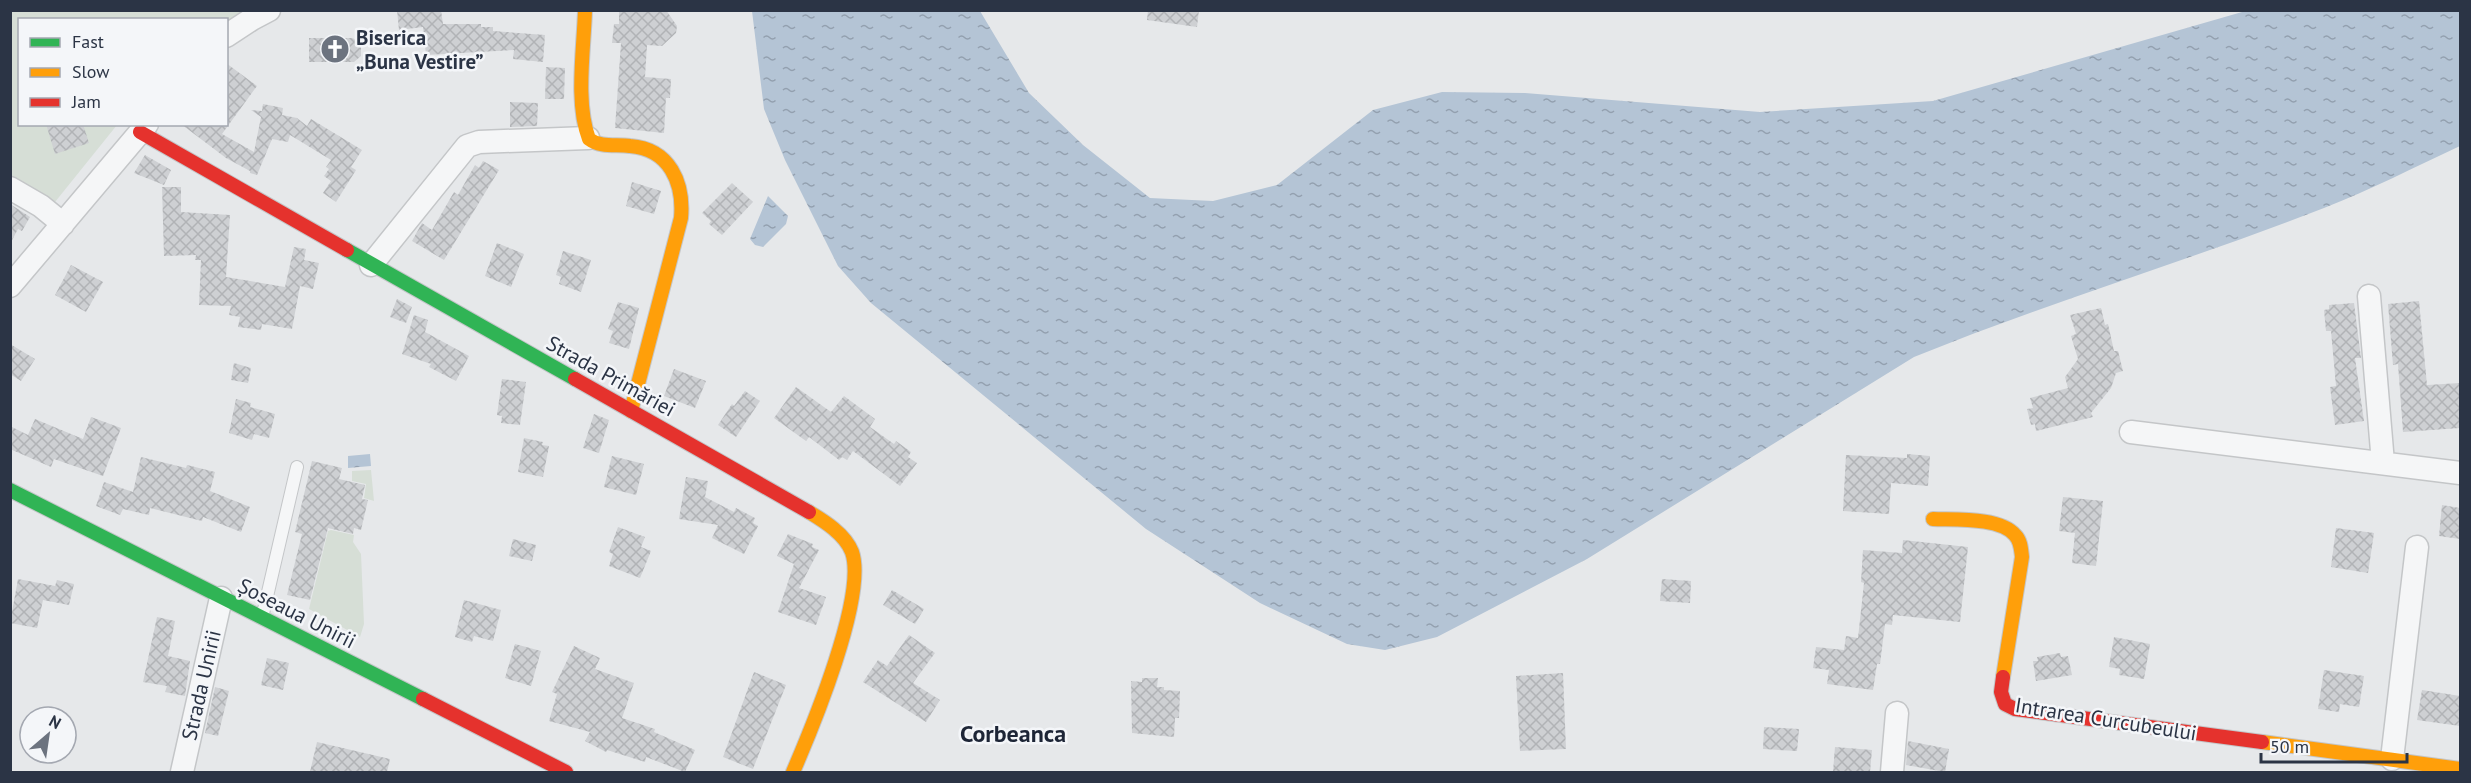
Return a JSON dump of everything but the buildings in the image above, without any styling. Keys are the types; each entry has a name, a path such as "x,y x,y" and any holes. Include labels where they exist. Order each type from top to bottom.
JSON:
{"street":[{"path":"228,35 269,10"},
{"path":"585,10 583,107 588,138 594,143 634,147 662,158 673,169 681,186 681,218 631,411"},
{"path":"10,286 143,128"},
{"name":"Strada Primăriei","path":"143,128 371,265 818,517 843,539 852,554 854,582 846,621 817,712 793,772"},
{"path":"371,265 467,146 479,142 588,138"},
{"path":"10,188 41,206 63,224"},
{"path":"2370,297 2383,463"},
{"path":"2131,432 2460,473"},
{"name":"Șoseaua Unirii","path":"10,490 566,772"},
{"name":"Intrarea Curcubeului","path":"1933,519 1993,523 2014,532 2019,540 2022,557 2001,692 2005,704 2014,709 2460,769"},
{"path":"2392,759 2417,547"},
{"name":"Strada Unirii","path":"182,772 221,598"},
{"path":"1892,772 1897,713"}],"lane":[{"path":"262,619 297,467"}],"shaded area":[{"path":"11,11 258,11 228,22 228,18 18,18 18,126 116,126 55,202 11,177"},
{"path":"371,470 374,501 364,498 366,484 352,481 352,471"},
{"path":"328,531 354,535 353,542 361,554 364,624 360,637 309,609"}],"water":[{"path":"2249,10 2460,11 2460,146 2324,208 2016,318 1914,357 1587,559 1437,637 1385,650 1347,644 1260,603 1146,529 871,303 838,266 785,160 764,109 752,11 980,11 1029,93 1083,145 1150,198 1213,201 1277,185 1373,110 1442,92 1525,93 1760,112 1933,101"},
{"path":"768,196 788,216 786,224 763,247 755,245 750,239"},
{"path":"370,454 371,466 348,468 348,456"}],"traffic: fast":[{"path":"347,250 575,379"},
{"path":"10,490 423,699"}],"traffic: slow":[{"path":"585,10 581,92 582,109 589,139 604,145 630,146 655,154 672,170 680,192 681,218 631,411"},
{"path":"793,772 835,662 852,599 855,572 849,545 827,524 809,512"},
{"path":"1933,519 1988,522 2008,529 2018,540 2022,557 2003,677"},
{"path":"2262,742 2460,769"}],"traffic: jam":[{"path":"140,132 347,250"},
{"path":"575,379 809,512"},
{"path":"2003,677 2001,692 2005,704 2015,709 2262,742"},
{"path":"423,699 566,772"}],"place":[{"name":"Biserica „Buna Vestire”","path":"335,49"}],"district":[{"name":"Corbeanca","path":"1013,733"}]}
